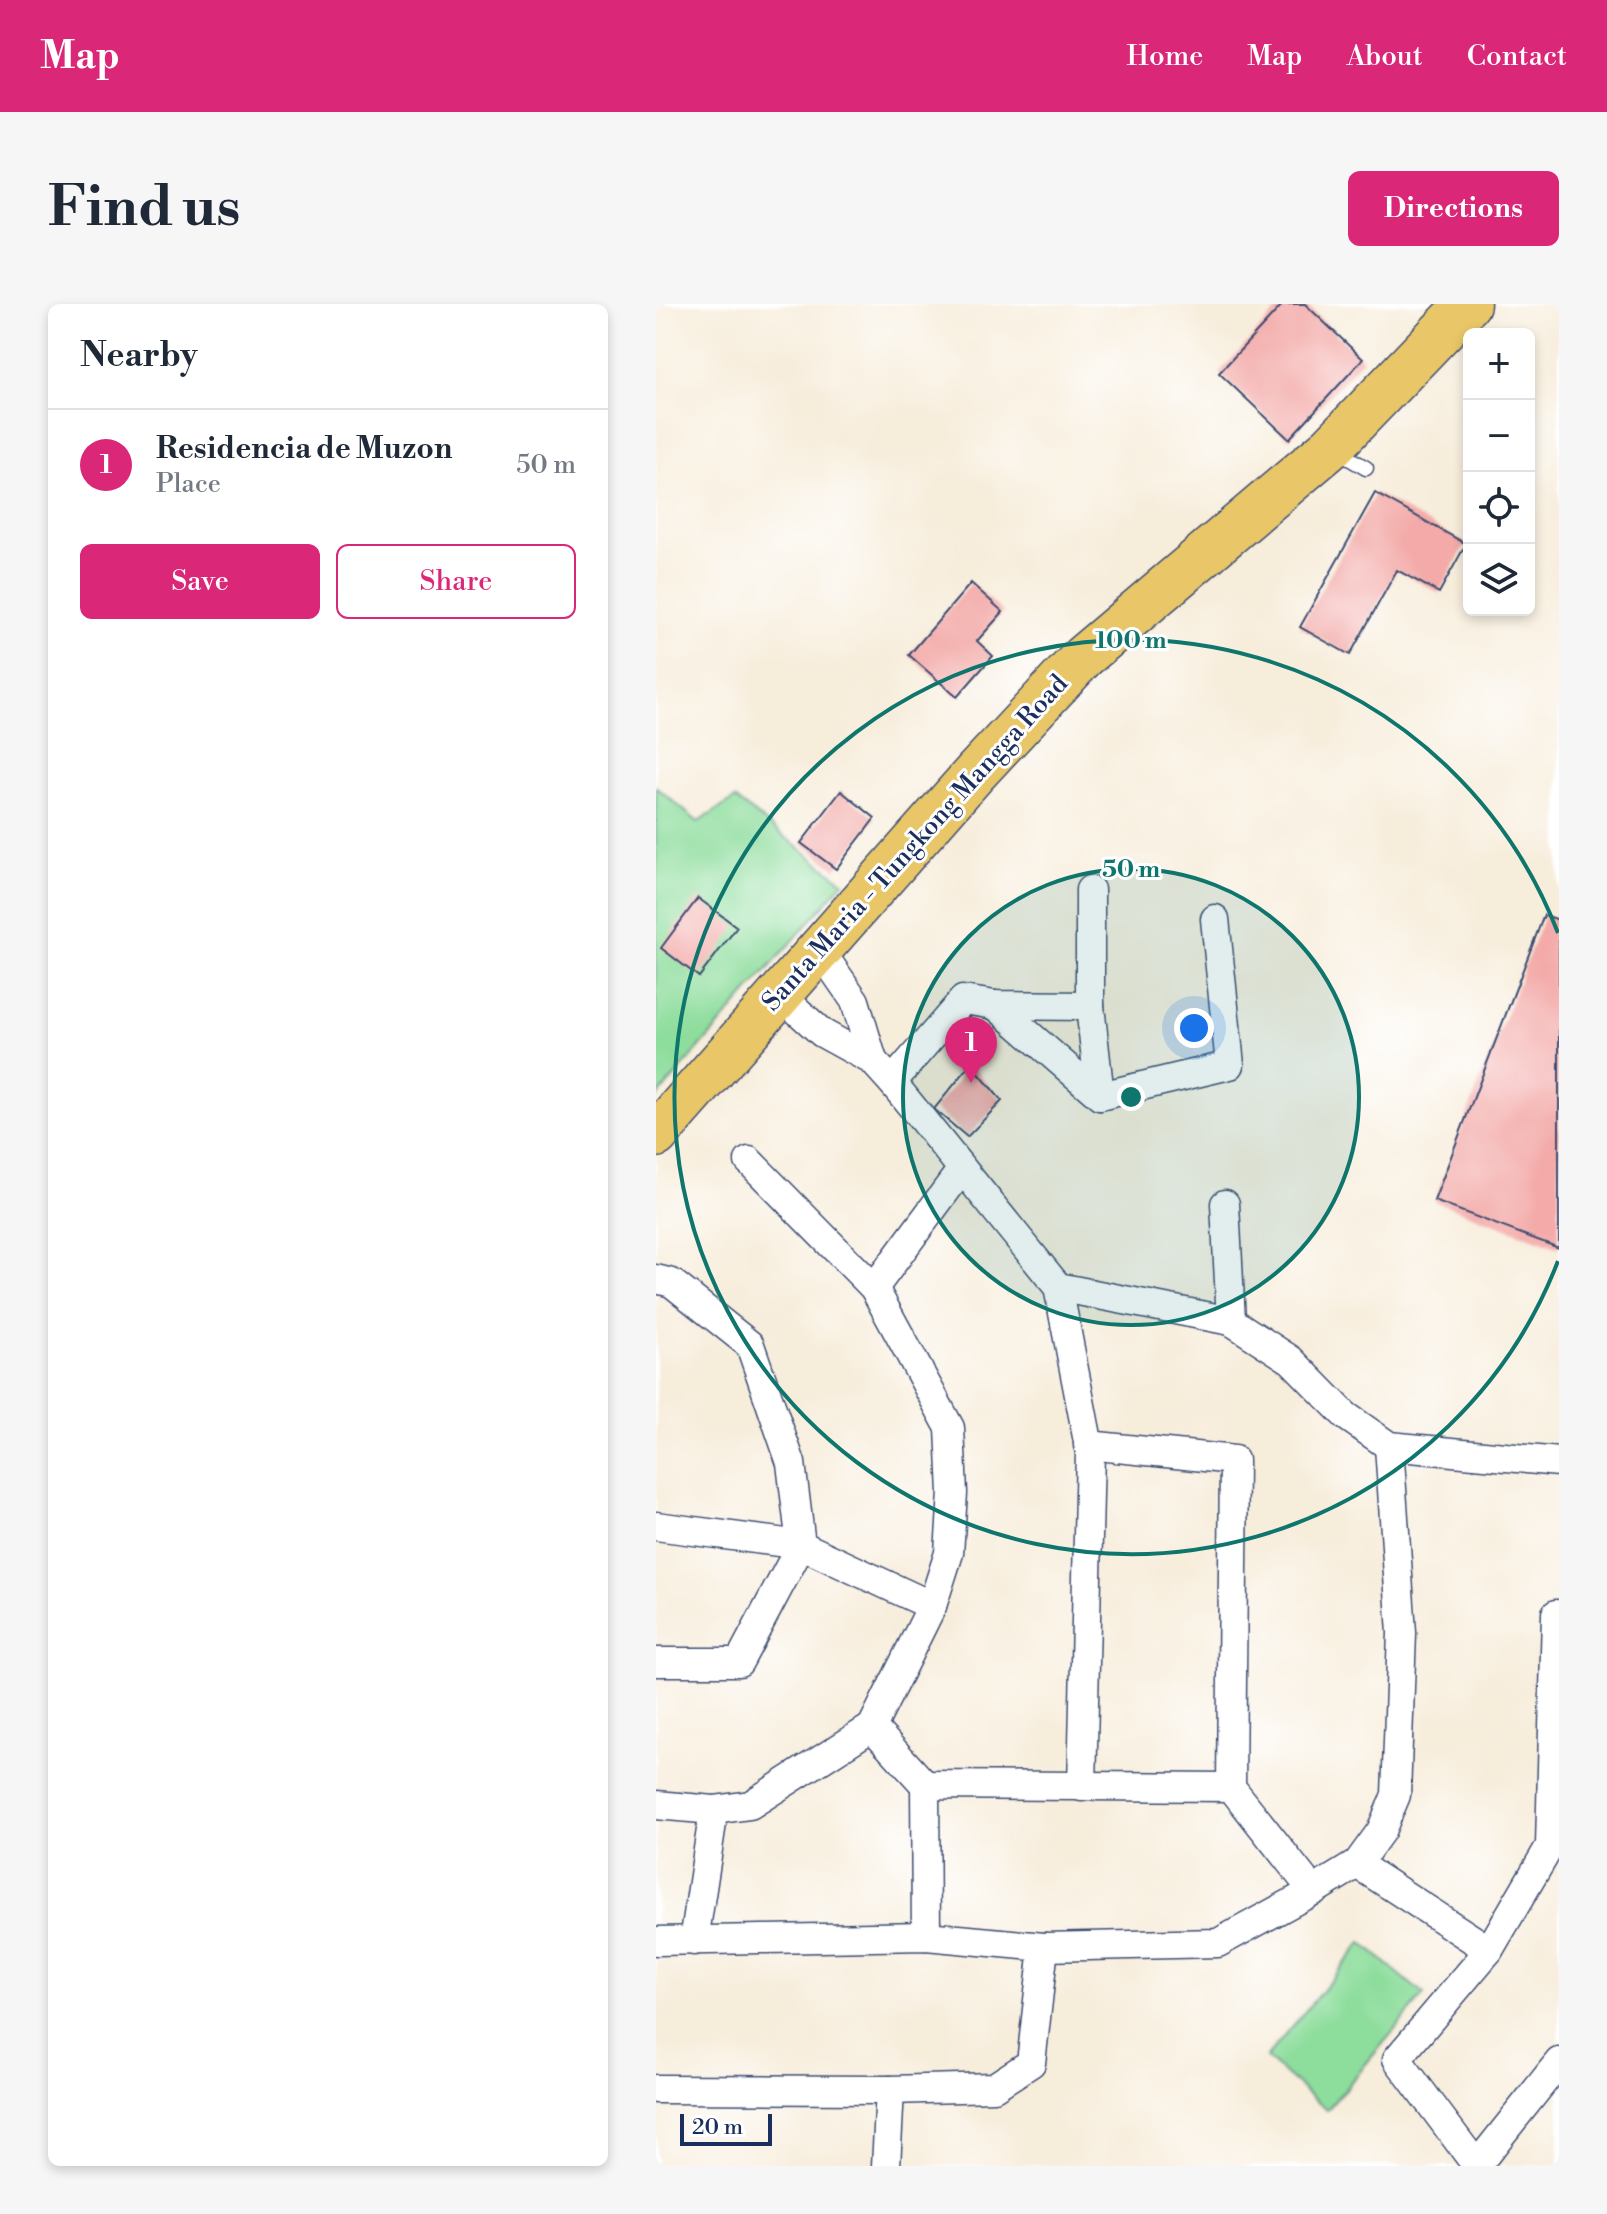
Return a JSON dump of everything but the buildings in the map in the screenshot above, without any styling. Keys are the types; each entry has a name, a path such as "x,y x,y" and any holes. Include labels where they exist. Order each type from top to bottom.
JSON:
{"main road":[{"name":"Santa Maria - Tungkong Mangga Road","path":"656,1135 975,773 1083,657 1348,458 1468,304"}],"street":[{"path":"1090,890 1090,1006 1100,1096"},
{"path":"1100,1096 1230,1065 1215,919"},
{"path":"819,949 855,1001 873,1061"},
{"path":"779,994 822,1033 873,1061 1058,1287 1088,1445 1082,1787"},
{"path":"892,1082 963,1000 995,1005 1090,1006"},
{"path":"995,1005 1100,1096"},
{"path":"656,1805 714,1810 750,1805 872,1727 932,1606 949,1553 953,1493 950,1428 874,1288 749,1161"},
{"path":"874,1288 962,1169"},
{"path":"1225,1204 1231,1321"},
{"path":"656,1279 672,1283 750,1345 791,1463 801,1545 739,1662 656,1662"},
{"path":"1058,1287 1231,1321 1291,1360 1346,1416 1389,1446 1559,1462"},
{"path":"1088,1445 1234,1460 1231,1787 1313,1891"},
{"path":"656,1941 926,1936 1044,1947 1218,1943 1357,1864 1381,1831 1396,1795 1402,1633 1389,1446"},
{"path":"656,1526 801,1545 932,1606"},
{"path":"1556,1614 1550,1846 1489,1950 1397,2059 1477,2166 1559,2062"},
{"path":"872,1727 925,1785 926,1936"},
{"path":"925,1785 1231,1787"},
{"path":"694,1941 714,1810"},
{"path":"1357,1864 1489,1950"},
{"path":"656,2089 994,2087 1031,2063 1044,1947"},
{"path":"886,2166 890,2090"}],"green space":[{"path":"656,787 698,822 735,799 844,882 656,1098"},
{"path":"1362,1943 1424,1995 1327,2110 1266,2058"}],"place":[{"name":"Residencia de Muzon","path":"971,1083"}]}
